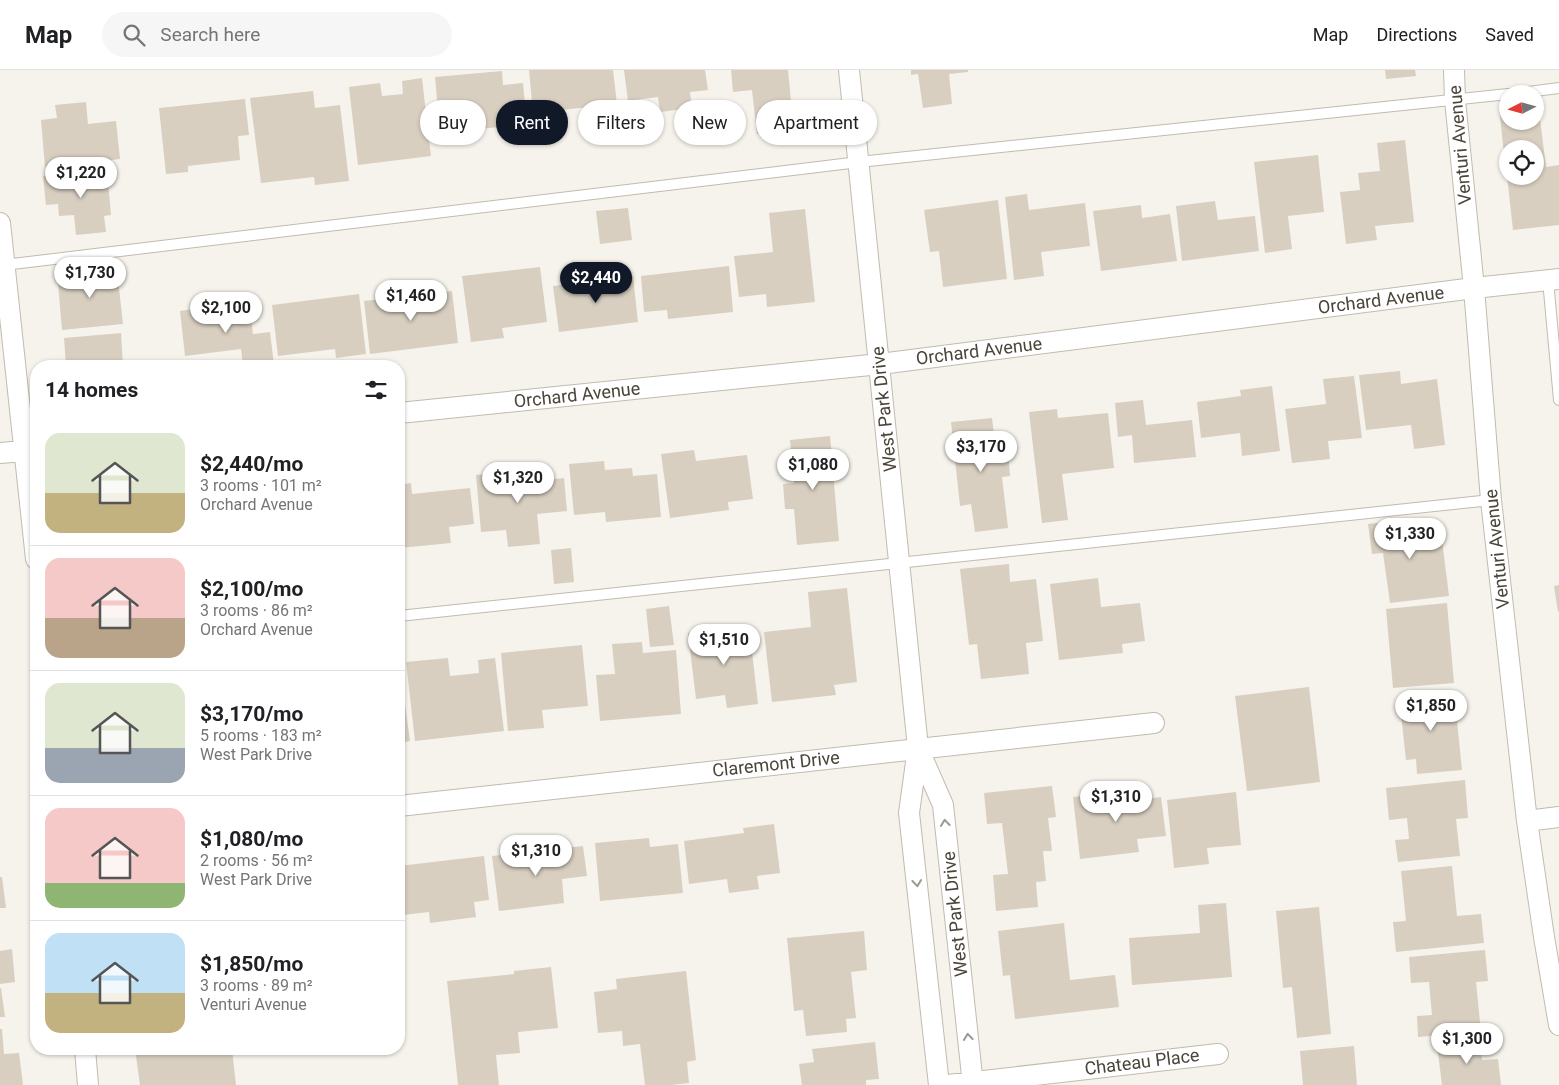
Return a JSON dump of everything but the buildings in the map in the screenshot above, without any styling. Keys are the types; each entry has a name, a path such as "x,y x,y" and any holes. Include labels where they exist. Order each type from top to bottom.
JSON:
{"street":[{"name":"West Park Drive","path":"850,70 918,748 909,814 939,1085"},
{"name":"Venturi Avenue","path":"1454,70 1455,100 1474,288 1491,500 1527,821 1559,1025"},
{"path":"0,223 4,265 30,450 0,453"},
{"name":"Orchard Avenue","path":"405,412 880,364 1474,288 1553,280"},
{"name":"Claremont Drive","path":"405,805 1154,723"},
{"name":"West Park Drive","path":"918,748 943,805 973,1084"},
{"path":"1527,821 1559,817"},
{"name":"Chateau Place","path":"948,1085 973,1084 1218,1054"},
{"path":"85,1055 88,1085"}],"lane":[{"path":"1544,90 1559,88"},
{"path":"4,265 859,162 1499,95"},
{"path":"1553,280 1559,400"},
{"path":"405,615 1491,500"}]}
